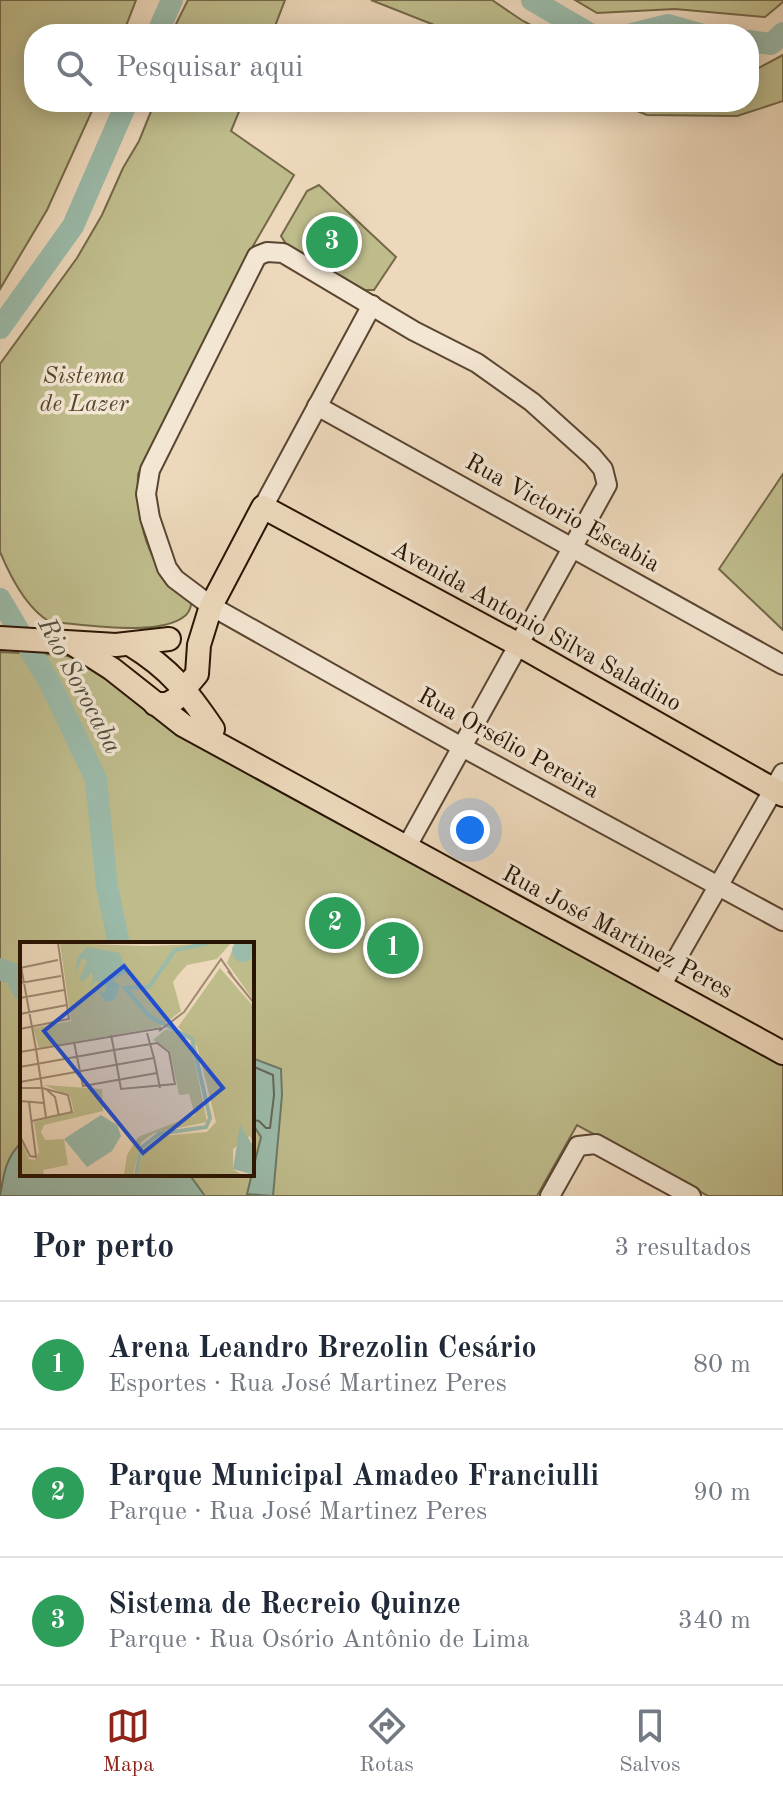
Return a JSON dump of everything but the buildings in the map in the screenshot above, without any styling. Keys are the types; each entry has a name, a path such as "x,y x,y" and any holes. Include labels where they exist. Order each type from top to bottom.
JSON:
{"main road":[{"path":"214,736 199,665 199,645 209,614 263,507"},
{"name":"Avenida Antonio Silva Saladino","path":"263,507 780,786"},
{"path":"0,638 137,648 169,639 209,614"},
{"name":"Rua José Martinez Peres","path":"69,643 146,697 406,848 783,1053"},
{"path":"137,648 132,674 146,697 167,704 186,689 197,674 199,665"},
{"name":"Rua José Martinez Peres","path":"137,648 158,661 186,689 214,736"}],"street":[{"path":"209,614 167,568 150,518 146,494 150,470 257,256 267,252 283,253 477,363 532,402 603,469 607,485 406,848"},
{"path":"263,507 372,305"},
{"name":"Rua Victorio Escabia","path":"317,406 783,665"},
{"name":"Rua Orsélio Pereira","path":"209,614 783,921"},
{"path":"661,986 780,786"},
{"path":"550,1196 578,1146 587,1143 596,1144 691,1196"}],"green space":[{"path":"0,0 136,0 127,24 24,24 24,112 91,112 47,210 0,289"},
{"path":"188,0 285,0 276,24 176,24"},
{"path":"371,0 492,0 529,24 432,24"},
{"path":"575,0 783,2 765,17 675,9 597,13"},
{"path":"783,55 783,101 759,109 759,68"},
{"name":"Sistema de Lazer","path":"151,112 239,112 231,131 294,175 253,246 138,474 139,510 148,545 162,571 192,598 189,611 174,622 141,628 50,622 27,600 0,552 0,364 77,258 139,141"},
{"path":"640,112 749,112 737,116 647,115"},
{"path":"319,185 396,257 374,290 365,290 288,247 281,236 307,191"},
{"path":"783,474 783,630 719,569"},
{"path":"0,652 81,659 783,1059 783,1196 708,1196 577,1125 537,1196 0,1196"}],"water":[{"path":"254,1059 281,1069 282,1095 273,1196 247,1194 251,1176 254,1176 261,1137 254,1126"},
{"path":"20,1144 20,1176 190,1176 205,1196 0,1196 4,1173"}],"waterway":[{"name":"Rio Sorocaba","path":"161,24 172,0"},
{"name":"Rio Sorocaba","path":"532,0 573,24"},
{"name":"Rio Sorocaba","path":"759,42 771,44 783,33"},
{"name":"Rio Sorocaba","path":"0,328 73,226 123,112"},
{"name":"Rio Sorocaba","path":"0,599 51,685 96,779 107,887 119,942"},
{"name":"Rio Sorocaba","path":"0,969 16,975 20,984"}],"place":[{"name":"Sistema de Recreio Quinze","path":"332,242"},
{"name":"Parque Municipal Amadeo Franciulli","path":"335,923"},
{"name":"Arena Leandro Brezolin Cesário","path":"393,948"}]}
